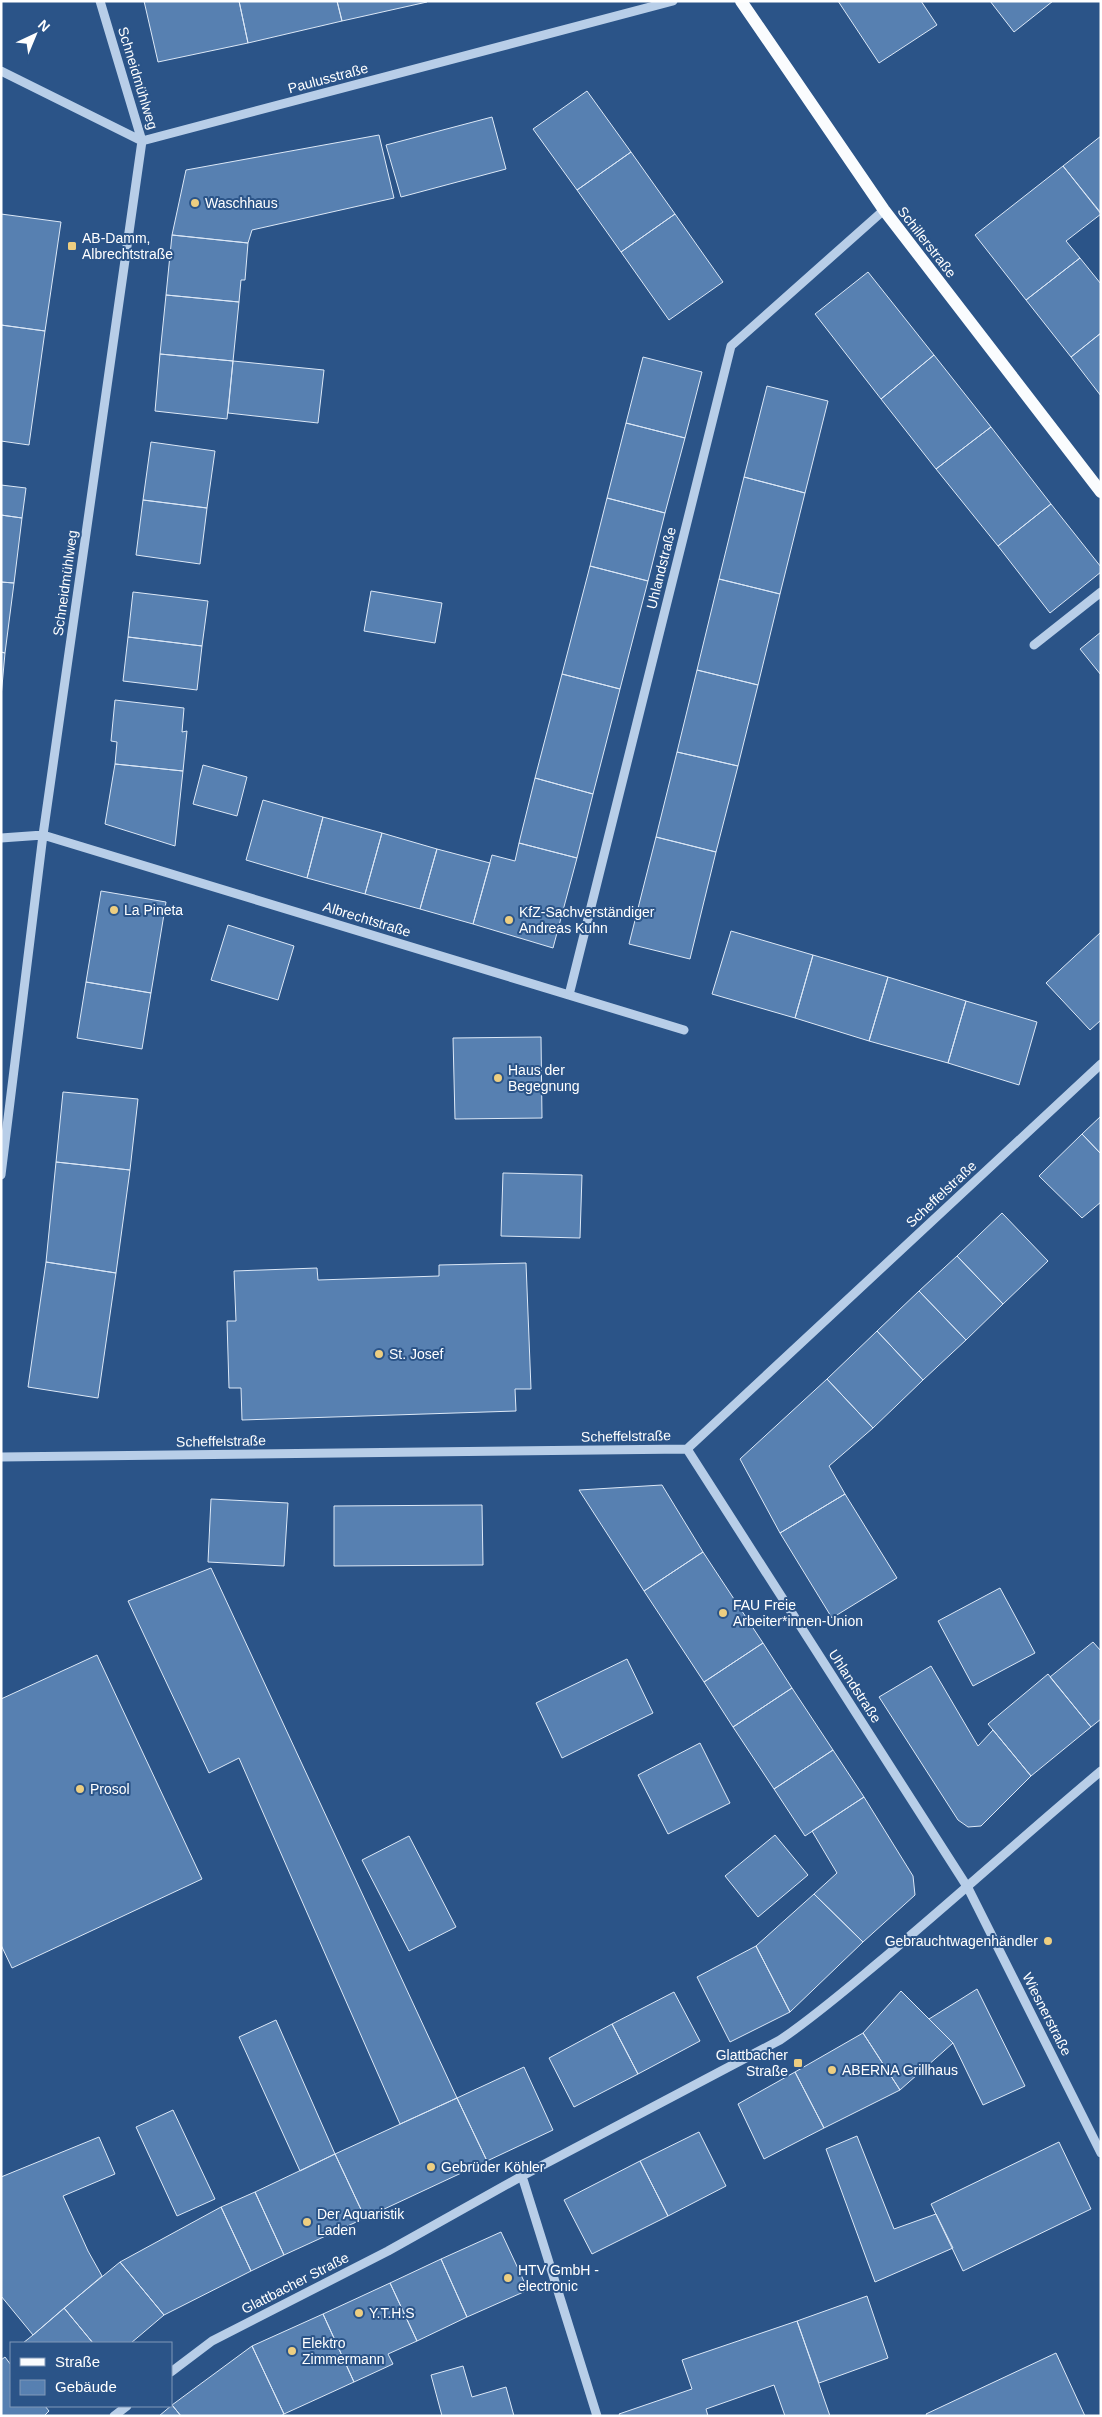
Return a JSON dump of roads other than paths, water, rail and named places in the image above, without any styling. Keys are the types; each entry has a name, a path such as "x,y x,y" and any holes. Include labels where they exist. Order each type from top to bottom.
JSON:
{"main road":[{"name":"Schillerstraße","path":"741,1 884,210 1101,492"}],"street":[{"name":"Schneidmühlweg","path":"1,1175 43,835 142,141 100,1"},
{"name":"Paulusstraße","path":"142,141 672,1"},
{"path":"1,71 142,141"},
{"name":"Uhlandstraße","path":"569,995 731,346 884,210"},
{"path":"1034,645 1101,592"},
{"path":"1,838 43,835"},
{"name":"Albrechtstraße","path":"43,835 684,1030"},
{"name":"Scheffelstraße","path":"1,1457 687,1449 1101,1064"},
{"name":"Uhlandstraße","path":"687,1449 968,1888"},
{"name":"Glattbacher Straße","path":"172,2371 212,2341 388,2251 522,2176 780,2040 812,2018 968,1888 1024,1836 1101,1771"},
{"name":"Wiesnerstraße","path":"968,1888 1101,2153"},
{"path":"522,2176 598,2416"},
{"path":"114,2416 126,2407"}],"place":[{"name":"Waschhaus","path":"195,203"},
{"name":"AB-Damm, Albrechtstraße","path":"72,246"},
{"name":"La Pineta","path":"114,910"},
{"name":"KfZ-Sachverständiger Andreas Kuhn","path":"509,920"},
{"name":"Haus der Begegnung","path":"498,1078"},
{"name":"St. Josef","path":"379,1354"},
{"name":"FAU Freie Arbeiter*innen-Union","path":"723,1613"},
{"name":"Prosol","path":"80,1789"},
{"name":"Gebrauchtwagenhändler","path":"1048,1941"},
{"name":"Glattbacher Straße","path":"798,2063"},
{"name":"ABERNA Grillhaus","path":"832,2070"},
{"name":"Gebrüder Köhler","path":"431,2167"},
{"name":"Der Aquaristik Laden","path":"307,2222"},
{"name":"HTV GmbH - electronic","path":"508,2278"},
{"name":"Y.T.H.S","path":"359,2313"},
{"name":"Elektro Zimmermann","path":"292,2351"}]}
